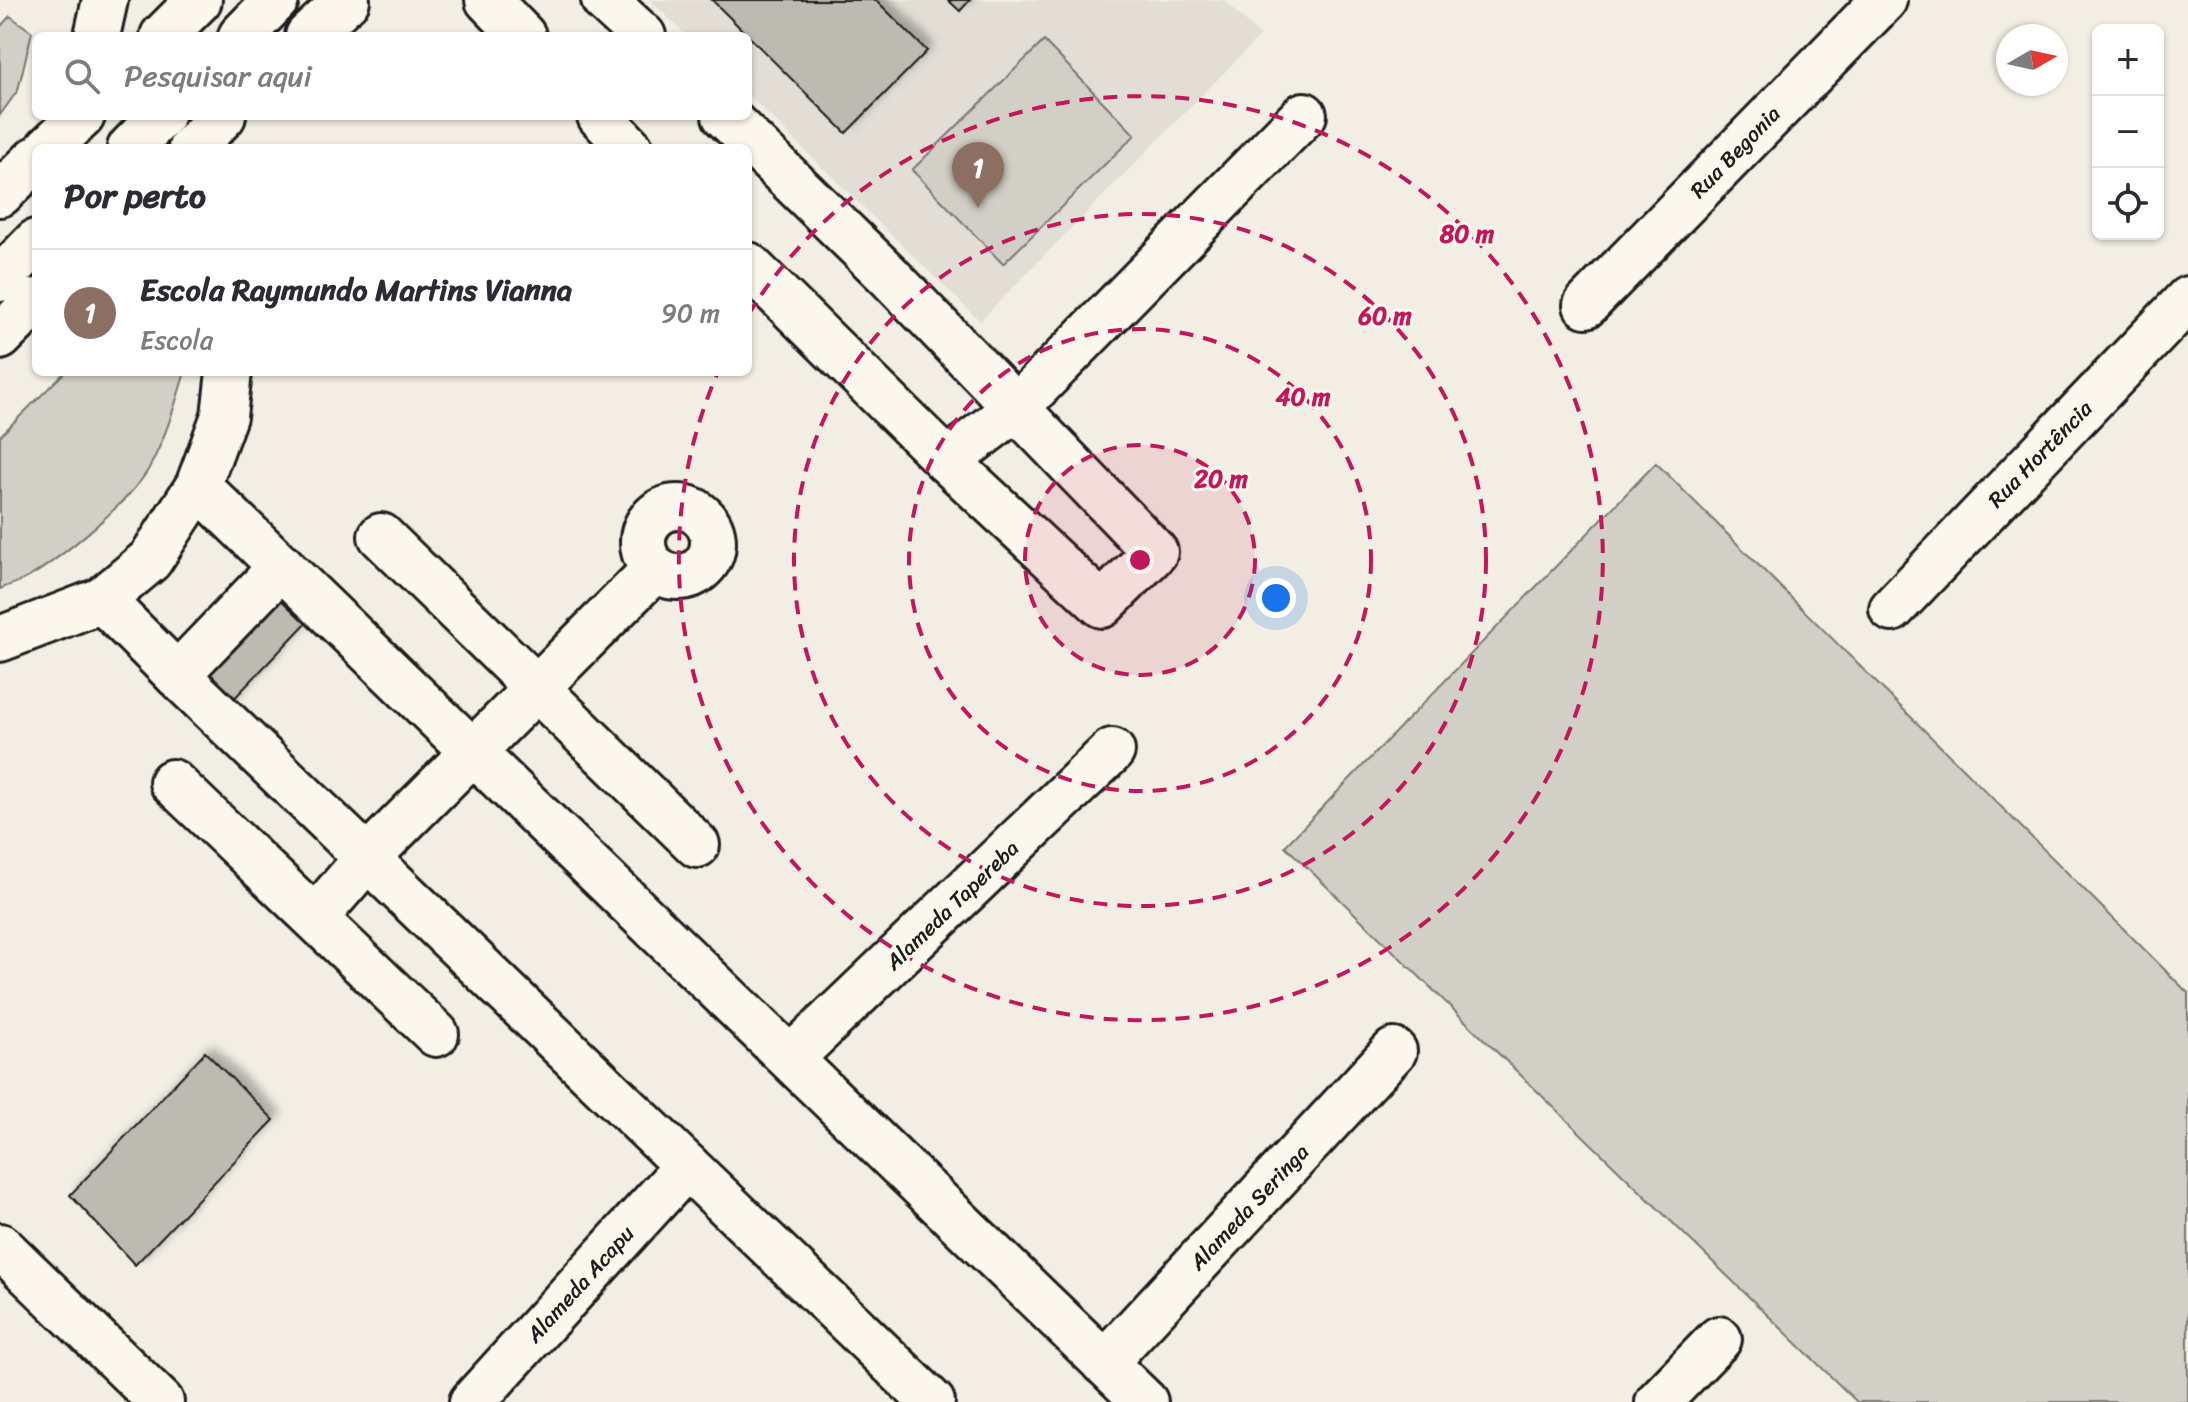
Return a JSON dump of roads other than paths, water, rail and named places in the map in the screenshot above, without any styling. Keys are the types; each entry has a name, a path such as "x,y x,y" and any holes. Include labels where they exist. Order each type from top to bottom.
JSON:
{"street":[{"path":"98,32 105,0"},
{"path":"167,32 199,0"},
{"path":"245,32 276,0"},
{"path":"312,32 347,0"},
{"path":"488,0 519,32"},
{"path":"604,0 639,32"},
{"name":"Rua Begonia","path":"1586,305 1884,0"},
{"path":"947,461 1015,409 1304,115"},
{"path":"134,144 157,120"},
{"path":"604,120 626,144"},
{"path":"729,120 888,275 1155,552 1102,605 947,461 752,269"},
{"path":"0,194 32,163"},
{"path":"0,279 32,246"},
{"name":"Rua Hortência","path":"1892,609 2188,299"},
{"path":"0,337 32,305"},
{"path":"0,639 102,600 150,560 198,486 224,416 229,376"},
{"path":"198,486 1145,1402"},
{"path":"381,536 697,845"},
{"path":"177,675 282,566"},
{"path":"315,918 368,857 655,569"},
{"path":"102,600 932,1402"},
{"name":"Alameda Tapereba","path":"791,1058 1112,751"},
{"path":"172,782 436,1034"},
{"name":"Alameda Seringa","path":"1104,1363 1394,1051"},
{"name":"Alameda Acapu","path":"472,1402 687,1166"},
{"path":"0,1246 161,1402"},
{"path":"1658,1402 1719,1339"}],"place":[{"name":"Escola Raymundo Martins Vianna","path":"978,208"}]}
